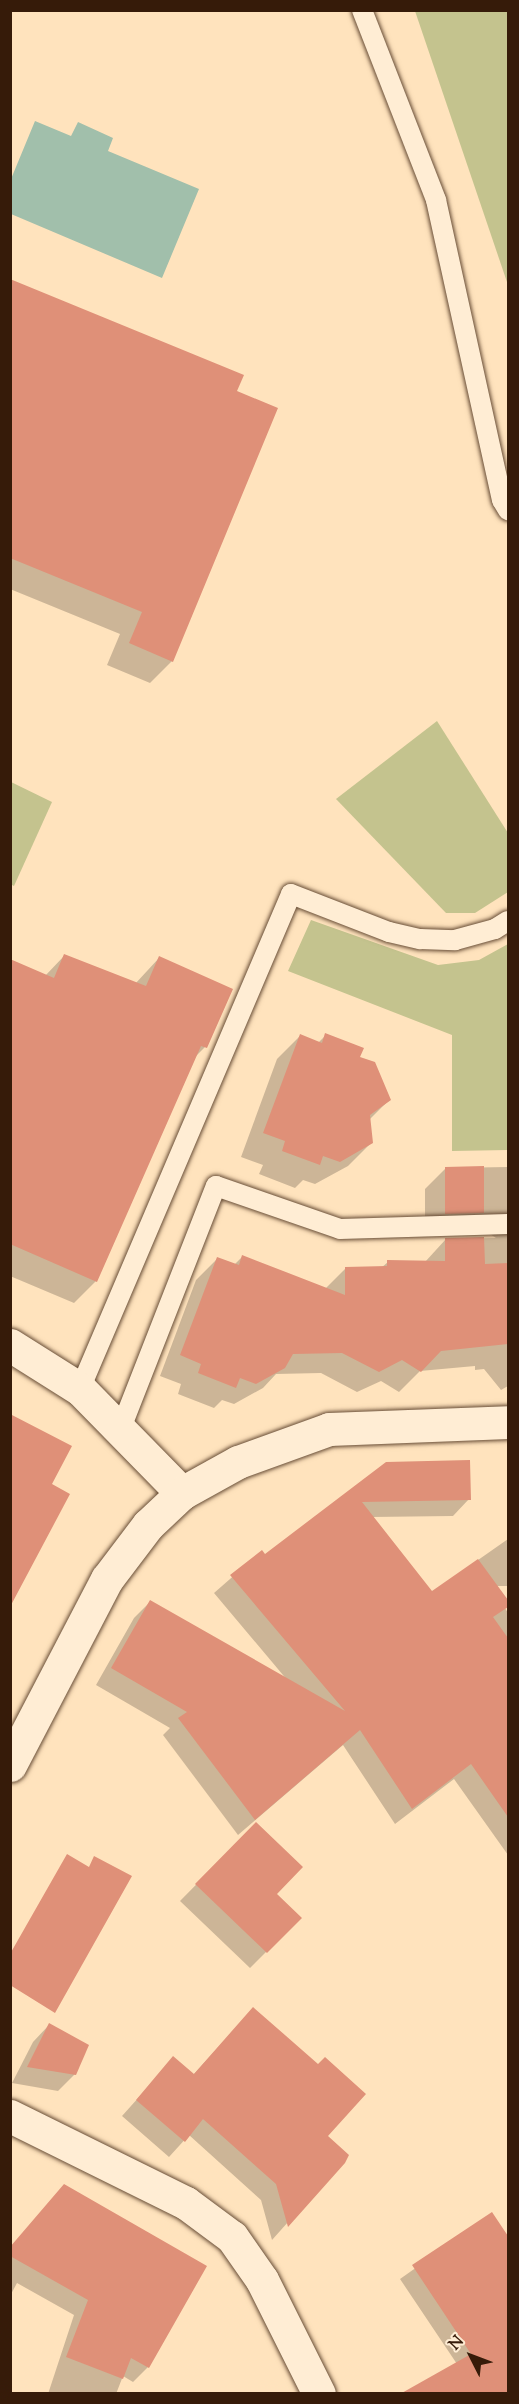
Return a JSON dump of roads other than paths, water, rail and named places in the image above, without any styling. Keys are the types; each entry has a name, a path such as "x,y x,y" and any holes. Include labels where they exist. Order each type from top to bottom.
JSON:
{"street":[{"path":"10,1345 80,1389 183,1492"},
{"path":"10,1765 107,1579 148,1525 183,1492 238,1462 329,1429 508,1422"},
{"path":"10,2116 186,2203 232,2237 262,2280 319,2394"}],"lane":[{"path":"362,10 436,200 502,500 508,510"},
{"path":"80,1389 291,894 389,932 420,939 456,940 495,929 508,921"},
{"path":"121,1428 216,1186 340,1229 508,1224"}]}
